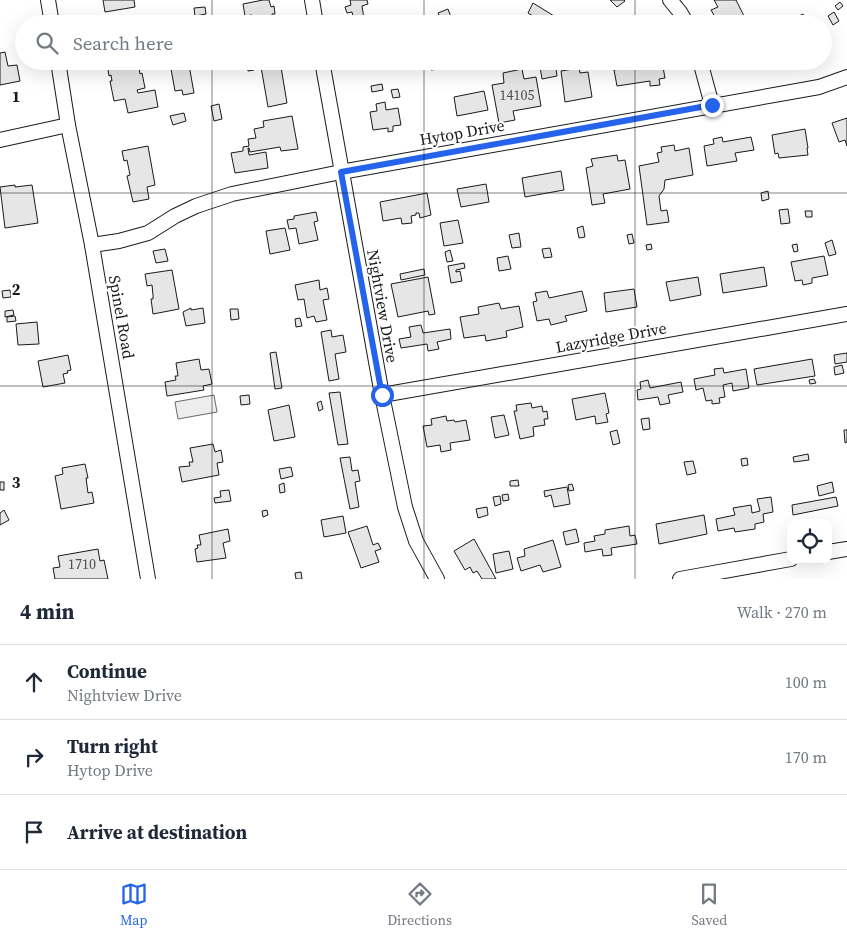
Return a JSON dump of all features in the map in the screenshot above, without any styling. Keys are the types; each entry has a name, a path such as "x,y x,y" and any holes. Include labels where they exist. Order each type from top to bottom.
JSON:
{"street":[{"path":"48,0 50,15"},
{"path":"312,0 314,15"},
{"path":"670,0 682,15"},
{"name":"Spinel Road","path":"59,70 68,125 92,245 148,579"},
{"name":"Nightview Drive","path":"324,70 382,395 405,507 416,541 437,579"},
{"path":"702,70 712,105"},
{"name":"Hytop Drive","path":"92,245 119,241 148,233 175,216 196,206 232,194 341,172 819,87 847,77"},
{"path":"0,140 68,125"},
{"name":"Lazyridge Drive","path":"382,395 847,314"},
{"path":"832,551 847,549"},
{"path":"680,579 787,560"}],"shaded area":[{"path":"214,395 217,412 178,419 175,402"}],"building":[{"path":"103,0 134,0 135,7 105,12"},
{"path":"269,0 271,7 274,6 275,14 245,15 243,4"},
{"path":"350,0 367,0 368,4 362,6 363,15 353,15 352,12 347,13 345,7 351,5"},
{"path":"610,0 624,0 625,1 617,7"},
{"path":"714,0 736,0 744,15 714,15 711,10 718,7"},
{"path":"840,2 843,6 838,10 835,6"},
{"path":"533,3 552,15 531,15 528,13"},
{"path":"205,7 206,14 195,15 194,8"},
{"path":"448,9 450,15 439,15 438,13"},
{"path":"834,12 839,21 833,25 832,15 830,15"},
{"path":"5,52 8,66 15,65 20,81 0,85 0,53"},
{"path":"108,70 139,70 140,74 142,73 145,88 137,90 138,93 155,90 158,107 128,113 125,99 114,101 110,81 112,81 111,75 109,76"},
{"path":"171,70 190,70 194,93 183,95 182,90 175,91"},
{"path":"262,70 282,70 287,103 268,107"},
{"path":"522,70 524,79 536,77 541,106 513,111 515,120 499,123 492,85 504,83 503,73"},
{"path":"540,70 556,70 557,76 542,79"},
{"path":"579,70 580,73 588,72 592,97 565,102 561,71"},
{"path":"614,70 664,70 665,78 659,79 660,85 650,86 650,81 617,86"},
{"path":"382,84 383,90 372,92 371,86"},
{"path":"398,89 400,97 393,98 391,90"},
{"path":"484,91 488,110 457,116 454,97"},
{"path":"385,102 386,110 398,108 401,125 393,126 393,131 388,132 388,128 373,130 370,112 377,111 376,104"},
{"path":"219,104 222,119 214,121 211,106"},
{"path":"184,113 186,121 173,125 170,116"},
{"path":"292,116 298,149 281,151 280,147 250,152 248,148 249,155 266,152 268,168 235,173 231,153 243,151 243,147 249,146 248,139 256,138 254,129 264,127 263,121"},
{"path":"847,118 847,146 845,140 839,142 832,123"},
{"path":"805,129 808,155 779,158 778,153 775,154 772,135"},
{"path":"722,137 723,142 751,137 754,150 735,153 737,161 707,166 704,146 714,144 713,139"},
{"path":"674,145 675,151 689,148 693,175 665,180 664,189 659,196 661,211 667,210 669,222 647,225 639,166 659,162 657,153 662,152 661,147"},
{"path":"148,146 155,185 147,187 149,199 133,202 127,176 130,175 127,160 124,161 122,151"},
{"path":"617,155 618,161 625,160 630,189 603,194 605,203 592,205 586,168 593,166 591,159"},
{"path":"561,171 564,190 525,197 522,178"},
{"path":"486,184 489,202 461,207 457,189"},
{"path":"15,185 15,187 32,185 38,223 5,228 0,187"},
{"path":"768,191 769,199 762,201 761,193"},
{"path":"427,193 431,215 420,218 419,213 416,213 416,215 411,216 412,223 402,224 401,218 383,221 380,202"},
{"path":"788,209 790,223 781,224 779,210"},
{"path":"805,211 812,211 812,217 806,217"},
{"path":"316,212 318,221 314,222 318,240 299,244 296,228 289,229 287,220 294,219 294,216"},
{"path":"458,220 463,243 444,246 440,223"},
{"path":"583,226 585,237 579,238 577,228"},
{"path":"285,228 290,250 270,254 266,231"},
{"path":"519,233 521,247 512,248 509,235"},
{"path":"632,234 634,243 629,244 627,235"},
{"path":"832,240 836,254 829,256 825,243"},
{"path":"651,244 652,249 647,250 646,245"},
{"path":"797,244 798,251 794,252 792,245"},
{"path":"550,248 552,257 544,258 542,249"},
{"path":"165,249 168,261 156,263 153,251"},
{"path":"450,250 453,261 447,262 445,252"},
{"path":"508,256 511,269 499,271 497,258"},
{"path":"824,256 828,275 812,278 812,283 803,285 802,280 795,281 791,262"},
{"path":"464,263 465,268 456,270 456,272 460,271 462,281 451,283 448,266"},
{"path":"764,267 767,286 723,293 720,274"},
{"path":"424,269 425,275 401,280 400,274"},
{"path":"172,270 179,309 153,314 152,285 147,286 145,274"},
{"path":"428,277 435,314 429,315 428,311 398,317 391,284"},
{"path":"698,277 701,295 670,301 666,282"},
{"path":"319,280 320,290 327,288 329,299 323,300 327,320 316,322 314,316 307,318 304,299 298,300 295,285"},
{"path":"634,289 637,307 606,312 604,293"},
{"path":"10,290 11,297 3,298 2,291"},
{"path":"547,291 549,298 582,291 587,311 565,316 567,321 551,325 549,319 537,321 533,302 537,301 535,293"},
{"path":"499,303 501,309 519,306 523,327 506,331 507,337 486,341 485,335 464,338 460,317 479,314 478,307"},
{"path":"191,308 191,310 203,308 205,323 186,326 183,312"},
{"path":"230,309 238,309 239,319 231,320"},
{"path":"13,310 14,315 5,317 5,311"},
{"path":"15,316 16,321 7,322 7,317"},
{"path":"300,318 302,326 296,327 295,319"},
{"path":"37,322 39,344 18,345 16,324"},
{"path":"421,325 423,333 450,329 451,339 437,342 439,349 428,351 427,344 401,348 399,339 411,337 409,327"},
{"path":"331,330 332,337 343,335 346,352 335,354 339,379 329,381 321,332"},
{"path":"276,352 282,388 275,389 270,353"},
{"path":"847,353 847,362 835,364 834,355"},
{"path":"68,355 71,370 63,374 65,383 43,387 38,361"},
{"path":"199,359 201,370 209,369 212,384 203,386 204,390 167,396 165,382 176,380 175,376 178,376 176,363"},
{"path":"812,359 815,376 757,385 754,369"},
{"path":"842,365 844,373 835,375 834,367"},
{"path":"723,368 724,373 746,369 749,388 733,391 732,383 723,385 725,397 719,398 720,403 712,404 712,400 706,401 703,388 696,390 694,379 715,375 714,369"},
{"path":"814,379 816,383 810,384 809,380"},
{"path":"648,380 650,388 681,382 683,392 668,395 670,403 660,405 658,397 638,400 637,390 641,389 640,382"},
{"path":"340,392 348,444 338,445 329,393"},
{"path":"605,393 609,413 606,414 608,422 596,424 595,416 576,420 572,399"},
{"path":"249,395 250,404 241,405 240,396"},
{"path":"321,401 323,409 319,411 317,403"},
{"path":"531,403 532,408 542,406 543,412 547,411 548,419 544,419 545,425 533,427 534,436 520,439 514,411 517,411 516,405"},
{"path":"289,405 295,437 274,441 268,410"},
{"path":"504,415 509,435 495,438 491,417"},
{"path":"446,416 447,421 466,420 470,440 450,443 451,450 441,452 440,445 427,447 423,426 432,425 431,419"},
{"path":"649,418 650,429 643,430 641,419"},
{"path":"617,430 620,443 613,445 610,432"},
{"path":"844,430 847,430 847,442 845,443"},
{"path":"213,444 215,452 221,450 223,462 217,463 219,475 182,482 179,467 190,466 189,462 193,462 190,448"},
{"path":"808,454 809,460 794,462 793,457"},
{"path":"350,457 352,471 358,470 360,481 355,482 359,507 350,509 340,458"},
{"path":"747,458 748,465 742,466 741,459"},
{"path":"693,461 696,473 687,475 684,462"},
{"path":"85,464 88,478 86,478 88,493 92,492 94,503 61,509 55,476 63,474 62,468"},
{"path":"291,467 293,476 281,479 279,469"},
{"path":"518,480 519,486 510,486 510,481"},
{"path":"0,482 4,482 4,490 0,490"},
{"path":"832,482 834,492 819,496 817,486"},
{"path":"284,483 285,492 280,493 279,485"},
{"path":"572,484 574,490 569,491 568,485"},
{"path":"567,487 570,504 554,507 551,495 545,497 544,491"},
{"path":"229,490 231,501 215,503 214,498 221,497 220,491"},
{"path":"508,494 509,500 503,501 502,495"},
{"path":"500,496 501,504 495,506 493,497"},
{"path":"771,497 773,512 763,514 764,522 755,524 755,529 735,532 734,528 718,531 716,519 735,515 733,508 751,505 752,513 760,511 757,499"},
{"path":"836,497 838,506 793,515 792,505"},
{"path":"487,507 488,515 478,518 476,509"},
{"path":"4,510 9,520 0,525 0,513"},
{"path":"267,510 268,515 263,517 262,511"},
{"path":"704,515 707,534 659,544 656,524"},
{"path":"343,516 346,533 324,537 321,520"},
{"path":"367,526 373,545 378,543 381,549 375,551 379,562 361,568 348,532"},
{"path":"629,526 630,536 635,535 637,544 611,548 612,555 603,556 602,549 585,552 584,543 595,541 594,536 605,534 605,530"},
{"path":"228,529 230,541 223,543 226,558 197,562 195,549 198,548 197,545 201,545 199,535"},
{"path":"576,529 579,542 566,545 563,532"},
{"path":"474,539 496,579 482,579 477,571 473,573 470,567 465,570 454,551"},
{"path":"553,540 561,567 543,572 540,565 521,571 517,558 525,556 524,549"},
{"path":"98,549 100,561 104,560 108,579 55,579 53,568 60,567 58,556"},
{"path":"509,551 513,569 496,573 493,554"},
{"path":"301,572 302,579 296,579 295,573"}],"route":[{"path":"382,395 341,172 712,105"}]}
